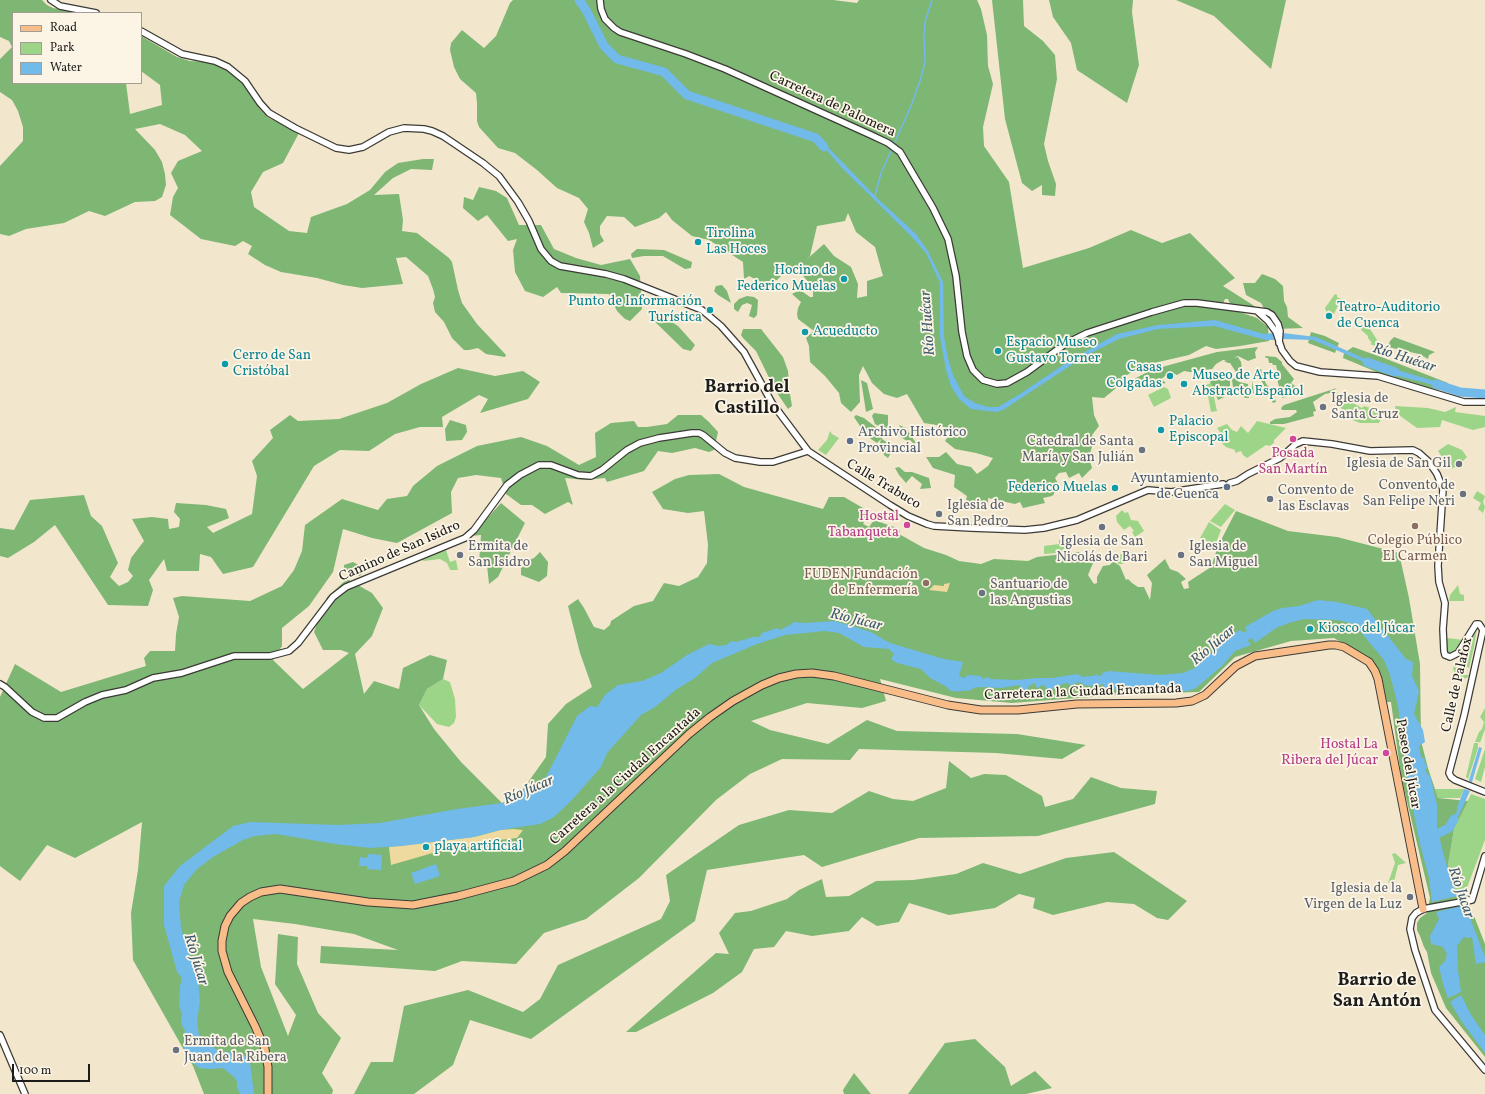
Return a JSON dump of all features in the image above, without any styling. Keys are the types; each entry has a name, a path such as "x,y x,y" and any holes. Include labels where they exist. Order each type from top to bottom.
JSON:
{"main road":[{"name":"Paseo del Júcar","path":"1336,645 1348,649 1364,658 1372,665 1376,674 1425,908"},
{"name":"Carretera a la Ciudad Encantada","path":"268,1094 268,1067 265,1049 228,972 222,951 224,931 230,916 241,903 255,894 265,891 285,890 368,902 406,905 428,903 518,879 551,862 565,851 704,721 733,701 756,688 784,676 812,673 834,676 965,709 994,711 1077,704 1176,703 1192,701 1206,695 1236,666 1255,656 1309,647 1336,645"}],"street":[{"path":"51,0 60,6 91,12"},
{"name":"Carretera de Palomera","path":"600,0 600,9 605,19 620,32 725,69 871,135 888,143 898,150 908,164 948,239 956,276 961,328 967,356 973,370 983,380 996,384 1010,382 1077,338 1095,330 1170,306 1197,303 1267,312 1272,315 1278,324 1277,331 1280,345 1293,364 1308,370 1378,376 1464,402 1485,402"},
{"name":"Calle Trabuco","path":"142,32 182,54 215,61 228,67 246,81 260,103 269,113 336,148 350,150 362,147 389,132 404,128 424,129 439,133 483,163 499,176 518,202 529,221 541,249 550,261 569,268 611,275 641,285 702,310 722,326 748,358 772,403 810,453 908,516 930,525 1025,530 1056,526 1100,511 1148,490 1171,492 1223,484"},
{"name":"Camino de San Isidro","path":"0,684 32,712 44,718 57,718 85,702 102,695 126,690 153,678 182,673 234,656 270,656 289,651 298,643 333,597 346,587 465,538 474,530 507,485 520,475 539,465 551,465 578,476 591,476 605,468 627,450 640,443 659,438 692,433 699,433 703,435 725,453 735,458 760,462 773,462 810,453"},
{"name":"Calle de Palafox","path":"1230,483 1238,481 1248,474 1280,458 1298,442 1306,440 1370,451 1415,450 1426,458 1442,486 1443,493 1438,566 1439,582 1444,599 1444,653 1450,658 1456,655 1475,625 1478,623 1482,630 1460,734 1449,772 1450,776 1458,781 1485,792"},
{"path":"1485,856 1472,900 1425,908 1414,916 1411,922 1411,934 1415,950 1429,996 1435,1010 1485,1070"},
{"path":"0,1035 25,1094"}],"green space":[{"path":"0,0 42,0 53,8 75,12 12,12 12,47 9,41 0,37"},
{"path":"513,0 833,0 857,3 859,0 977,0 981,9 987,35 988,66 993,84 983,127 984,146 1009,182 1023,268 1089,248 1131,230 1162,243 1190,233 1235,278 1223,286 1256,307 1230,304 1228,299 1225,299 1222,306 1257,318 1268,327 1269,341 1216,349 1206,346 1189,355 1141,366 1127,375 1115,389 1104,398 1092,397 1094,415 1099,426 1092,435 1094,439 1089,458 1092,468 1082,478 1079,473 1069,478 1066,472 1059,473 1055,478 1059,485 1058,490 1052,496 1043,498 1045,503 1023,508 1020,502 1015,504 988,498 988,502 983,505 983,507 965,505 967,496 954,487 955,475 933,468 926,457 939,457 946,452 957,464 971,467 977,474 988,466 993,458 955,449 945,441 951,432 942,426 924,423 907,394 897,398 884,394 872,383 863,366 859,375 860,402 851,412 841,403 839,393 825,376 810,362 809,346 806,338 814,331 798,319 798,308 801,302 792,294 800,290 810,297 813,297 813,288 796,268 791,272 784,273 777,280 761,282 749,276 744,279 743,262 709,240 692,236 672,220 666,212 659,218 635,227 624,217 607,216 600,226 600,234 604,241 593,248 584,222 588,209 579,198 557,188 515,153 498,148 479,127 477,121 476,93 460,79 454,67 450,50 451,43 462,30 484,48 496,36 510,3","holes":["848,213 856,232 875,247 883,276 867,281 867,296 857,298 858,284 851,267 834,256 824,244 806,260 810,256 817,226 845,221"]},
{"path":"992,0 1023,0 1024,26 1043,41 1055,55 1057,79 1044,144 1056,184 1055,196 1042,195 1042,185 1032,191 1022,183 1005,119"},
{"path":"1049,0 1133,0 1132,12 1139,65 1127,103 1077,70 1071,43 1053,17"},
{"path":"1176,0 1286,0 1271,69 1214,16"},
{"path":"142,37 177,57 190,61 208,62 232,73 245,84 259,108 267,117 299,133 283,163 263,172 251,192 254,207 289,231 307,233 311,217 347,204 370,190 385,172 398,163 423,159 434,159 432,170 411,169 393,178 374,195 399,194 403,220 402,231 417,233 449,258 452,262 462,303 477,324 506,355 505,357 486,354 478,348 464,350 452,338 444,322 435,312 433,303 435,297 428,276 406,257 396,258 403,284 362,288 281,272 265,265 248,254 252,246 243,241 235,246 201,239 170,215 173,197 178,188 171,173 178,161 202,151 185,135 160,124 135,129 155,150 162,162 166,185 162,197 155,201 135,202 105,216 89,211 64,223 26,229 9,236 0,234 0,166 23,141 23,127 18,111 12,100 0,92 0,59 12,47 12,84 126,84 130,114 162,105 160,85 142,72"},
{"path":"479,187 496,191 507,198 519,225 541,225 554,249 576,258 601,265 630,259 640,276 642,309 630,321 625,319 617,311 609,294 561,293 557,287 543,297 525,291 515,272 513,250 517,239 508,241 487,215 478,221 463,208 464,197 473,200"},
{"path":"637,249 664,250 692,262 691,268 685,269 663,256 644,256 632,258 631,254"},
{"path":"1262,274 1275,279 1283,286 1284,301 1287,307 1288,317 1303,328 1275,329 1261,303 1246,295 1243,283 1255,283"},
{"path":"722,285 727,291 731,303 714,291 716,286"},
{"path":"1335,294 1341,299 1334,314 1328,310 1327,313 1325,308"},
{"path":"747,296 754,297 758,300 757,315 754,318 749,316 752,305 747,303 742,305 738,312 734,309 734,304 739,299"},
{"path":"656,312 678,326 695,345 691,351 683,349 652,319"},
{"path":"1364,324 1368,326 1383,349 1370,344 1372,343 1368,336 1361,330"},
{"path":"743,329 761,329 783,357 788,371 792,406 788,409 775,390 756,351 741,335"},
{"path":"1311,332 1325,336 1339,343 1335,353 1308,343"},
{"path":"1394,337 1435,352 1429,355 1428,359 1419,354 1388,347 1390,341"},
{"path":"1258,347 1255,352 1256,358 1248,361 1238,356 1234,358 1238,357 1241,362 1243,376 1247,381 1240,378 1230,363 1223,360 1216,364 1212,369 1190,372 1184,371 1177,375 1171,372 1161,379 1166,383 1153,389 1142,386 1136,387 1129,391 1123,385 1151,370 1217,352"},
{"path":"1353,347 1448,383 1439,390 1378,376 1379,373 1343,358 1344,353"},
{"path":"1265,356 1276,357 1282,362 1294,379 1291,383 1303,392 1282,398 1276,375 1278,374 1276,365 1269,363 1268,358"},
{"path":"458,368 495,376 523,371 540,382 528,399 480,413 488,399 479,395 442,417 443,427 420,427 395,434 369,451 340,450 314,466 253,567 223,574 211,557 200,554 199,571 167,571 164,559 149,580 153,590 148,606 108,605 55,525 34,542 8,558 0,556 0,528 14,530 30,500 84,495 91,516 102,526 118,563 110,577 119,586 128,582 133,576 128,570 131,558 144,541 132,519 152,517 168,519 169,529 179,527 180,519 174,512 176,503 206,505 226,509 229,518 207,527 213,533 252,514 257,476 252,461 273,438 270,430 290,415 298,421 339,419 387,403 421,384"},
{"path":"1258,369 1261,369 1266,384 1272,390 1276,402 1273,403 1259,376 1252,380"},
{"path":"1217,371 1230,375 1230,386 1224,397 1218,400 1207,375"},
{"path":"1234,378 1239,382 1248,384 1249,398 1245,398 1242,393 1244,391 1237,391 1236,387 1233,387 1232,380"},
{"path":"861,380 867,383 873,409 866,412"},
{"path":"1252,380 1254,394 1252,392"},
{"path":"1211,383 1217,411 1211,412 1206,385"},
{"path":"1164,387 1168,389 1171,398 1154,407 1148,395"},
{"path":"1337,388 1313,402 1316,411 1313,412 1314,416 1284,424 1270,424 1270,422 1275,419 1290,417 1297,412 1296,410 1282,410 1281,408 1284,405"},
{"path":"1336,391 1340,396 1362,408 1364,406 1380,411 1381,419 1379,423 1360,423 1345,417 1341,414 1342,409 1333,400 1336,395 1333,394"},
{"path":"1395,406 1428,408 1445,412 1456,407 1455,412 1485,416 1485,427 1473,430 1442,420 1440,427 1417,428 1396,413"},
{"path":"874,413 888,415 888,425 886,430 875,424 872,416"},
{"path":"678,415 701,415 709,422 718,432 714,450 709,452 695,448 672,453 658,451 644,471 607,482 605,478 585,480 565,478 573,505 568,502 545,514 532,505 521,505 506,494 501,478 476,475 458,478 451,492 452,513 397,543 372,538 343,529 333,572 309,606 282,628 282,646 273,660 303,689 349,653 341,650 323,650 314,632 327,597 347,579 372,593 383,608 372,636 355,654 364,694 374,681 399,689 403,668 430,655 447,660 443,679 427,689 419,705 434,729 461,762 502,803 521,792 546,757 548,724 566,704 592,687 580,653 568,606 578,599 594,627 604,630 610,625 611,621 634,606 653,601 664,583 679,586 698,577 707,563 708,545 704,511 688,513 663,509 652,492 675,479 689,475 719,474 744,487 823,509 829,497 844,497 870,512 863,524 869,527 874,520 897,528 900,531 899,534 924,548 959,561 981,564 994,559 1028,561 1037,557 1079,552 1089,557 1095,555 1095,559 1089,563 1093,563 1088,575 1094,584 1097,583 1097,577 1103,566 1110,565 1113,561 1120,566 1126,580 1128,579 1138,587 1144,587 1150,600 1152,583 1147,575 1165,559 1170,569 1178,572 1186,579 1181,582 1184,589 1189,588 1188,582 1211,567 1218,546 1236,511 1288,531 1337,537 1399,553 1409,598 1420,664 1421,741 1428,768 1438,798 1468,801 1454,829 1448,865 1457,896 1465,893 1485,944 1485,1057 1446,1008 1431,973 1427,952 1417,930 1417,923 1420,918 1427,913 1430,898 1401,776 1391,702 1387,702 1381,679 1374,662 1334,638 1291,641 1235,657 1199,692 1130,694 1012,703 956,698 880,679 886,701 862,708 807,703 751,721 770,730 828,744 867,720 897,731 1017,734 1086,745 1062,759 996,753 859,749 850,760 782,759 750,774 716,800 639,878 586,919 544,933 516,964 462,961 435,971 320,963 321,946 398,950 354,934 295,924 253,919 261,967 288,1036 296,1015 275,984 278,934 298,937 297,964 318,1013 341,1038 322,1073 333,1090 332,1094 204,1094 193,1066 133,960 131,913 138,870 142,822 75,858 47,845 20,881 0,866 0,697 15,664 61,692 146,666 144,658 150,651 175,651 179,617 173,598 182,596 250,601 282,586 294,570 302,551 305,525 342,499 378,510 387,499 407,496 413,486 437,466 477,446 521,437 547,446 579,465 596,457 595,433 611,423 634,421 638,427 647,427 667,424"},
{"path":"856,415 864,418 882,432 882,439 892,446 893,449 888,458 879,448 881,439 877,443 871,439 854,417"},
{"path":"450,420 466,425 467,432 462,440 446,441 445,429"},
{"path":"1257,421 1286,428 1274,440 1274,443 1270,446 1266,445 1247,458 1241,451 1235,453 1235,450 1226,447 1216,438 1220,432 1217,428 1227,424 1232,430 1237,432 1241,426 1248,433"},
{"path":"899,425 906,428 916,443 914,444 910,440 907,441 899,436 897,432 901,429"},
{"path":"830,431 839,438 826,455 818,450 827,440"},
{"path":"1448,444 1462,450 1467,457 1461,463 1459,461 1455,462 1457,466 1451,469 1446,459 1444,460 1438,451"},
{"path":"899,467 905,472 912,472 929,478 931,488 920,489 922,484 912,476 906,483 895,468"},
{"path":"1477,491 1485,496 1483,502 1485,507 1483,513 1478,509 1481,503 1473,498"},
{"path":"501,503 525,523 498,577 489,584 487,565 479,564 481,535 471,536"},
{"path":"1225,504 1235,510 1221,527 1210,521"},
{"path":"1122,510 1125,513 1128,512 1131,520 1138,521 1144,531 1135,537 1132,532 1134,531 1130,526 1124,530 1117,522 1116,516"},
{"path":"1209,522 1221,530 1215,545 1200,538"},
{"path":"1069,539 1069,552 1044,554 1044,546 1059,544 1059,540"},
{"path":"446,550 450,562 456,560 458,570 450,570 447,563 440,559 424,561 419,559"},
{"path":"540,552 548,562 547,576 539,582 521,575 521,563 534,558"},
{"path":"1130,552 1133,553 1126,558 1126,562 1122,564 1119,564 1113,559 1123,553 1126,554"},
{"path":"353,562 366,569 360,576 344,572 344,565"},
{"path":"1458,585 1460,594 1464,595 1464,601 1449,601 1450,595"},
{"path":"1477,628 1474,647 1469,668 1458,662"},
{"path":"1447,638 1464,640 1456,653 1451,654 1447,652"},
{"path":"1454,665 1457,665 1461,675 1469,675 1467,678 1458,679 1453,669"},
{"path":"443,679 450,682 455,699 456,717 454,723 449,727 437,724 419,705 427,689"},
{"path":"1485,708 1485,729 1480,743 1475,742 1479,732 1482,729 1484,722 1480,717"},
{"path":"1474,743 1478,743 1478,748 1468,779 1466,777"},
{"path":"1485,749 1485,767 1481,782 1475,779"},
{"path":"949,761 971,778 984,774 1006,775 1042,796 1045,807 1073,799 1091,777 1121,788 1157,791 1155,804 1038,836 919,838 822,867 804,855 707,870 695,921 531,1039 470,1020 453,1065 414,1094 354,1094 371,1062 393,1062 404,1006 468,990 523,1012 540,999 558,965 661,919 670,901 666,875 739,825 789,810 832,813 869,791 893,799 913,801 946,788"},
{"path":"1435,789 1464,789 1460,798 1438,798"},
{"path":"1471,794 1485,799 1485,840 1465,893 1457,896 1448,865 1454,829"},
{"path":"1114,852 1187,901 1168,920 1157,918 1134,904 1107,902 1053,915 1033,908 1035,898 1019,894 995,908 949,915 909,903 899,922 877,926 862,917 849,931 812,936 786,931 774,947 754,949 742,972 713,993 636,1032 626,1032 716,953 729,954 719,933 735,913 751,911 787,899 799,890 822,879 826,897 849,896 876,881 913,880 956,874 983,863 1020,874 1066,858"},
{"path":"1395,853 1406,863 1398,865 1394,882 1388,883 1395,863 1392,854"},
{"path":"975,1039 1005,1067 1011,1086 1035,1071 1052,1088 1026,1094 908,1094 945,1043"},
{"path":"854,1073 871,1094 844,1094 843,1090"}],"sand":[{"path":"950,583 947,592 929,590 934,585 944,586 944,584"},
{"name":"playa artificial","path":"500,830 523,830 517,838 499,840 482,846 450,848 391,865 389,847 474,837"}],"water":[{"path":"818,137 877,198 916,234 928,251 943,282 944,337 953,375 964,396 975,403 988,407 998,407 1072,359 1117,334 1158,325 1215,320 1264,334 1273,333 1274,340 1266,340 1214,326 1158,329 1119,339 1085,356 1003,410 996,412 971,409 959,399 951,386 946,370 940,337 940,283 926,253 911,236 842,168 816,138"},
{"path":"1283,333 1316,337 1379,365 1377,370 1371,365 1313,340 1283,339"},
{"path":"1384,366 1449,385 1445,392 1441,388 1426,383 1382,372"},
{"path":"1451,387 1479,393 1485,392 1485,397 1470,396 1448,391"},
{"path":"1318,600 1337,602 1367,609 1406,659 1413,662 1412,676 1419,691 1414,714 1423,730 1425,742 1419,746 1421,756 1422,758 1425,758 1424,761 1428,768 1425,769 1428,775 1430,775 1437,805 1437,828 1445,860 1457,896 1432,902 1429,878 1420,844 1407,780 1398,706 1390,675 1384,660 1354,624 1337,620 1304,619 1276,628 1255,643 1245,627 1273,611 1282,608 1299,606"},
{"path":"835,621 871,632 890,643 944,659 963,662 959,676 964,678 968,675 981,676 981,678 984,679 987,677 991,679 1017,680 1052,678 1078,674 1083,677 1097,674 1097,687 1088,685 1084,682 1075,683 1071,686 1068,683 1048,691 1044,685 1040,686 1039,688 1036,687 1035,683 1029,686 1025,692 1019,685 1001,688 945,686 930,678 921,669 897,663 891,659 894,654 889,649 864,647 839,633 825,631 785,635 757,644 712,663 695,678 677,689 655,707 641,715 607,753 601,767 572,800 554,817 540,824 500,830 474,837 402,846 370,848 276,834 255,836 243,840 213,857 197,869 184,885 179,902 181,928 187,948 197,970 200,1001 197,1022 199,1035 218,1051 235,1053 247,1057 250,1062 254,1094 240,1094 235,1078 223,1068 199,1068 186,1056 183,1044 185,1031 181,1023 182,1014 179,1006 182,978 177,972 164,925 164,886 180,866 233,826 251,822 337,825 380,823 457,809 502,803 513,798 546,777 577,716 590,706 597,707 605,695 618,685 642,681 661,673 687,655 709,644 718,646 727,645 731,641 736,642 753,637 760,637 762,633 777,628 780,630 794,622 804,623"},
{"path":"1241,630 1251,645 1235,651 1222,666 1196,688 1188,691 1104,689 1102,673 1108,671 1160,675 1183,673 1195,668 1202,658 1208,656 1219,646 1222,638"},
{"path":"1479,747 1482,748 1472,782 1470,782 1469,780"},
{"path":"1464,789 1470,791 1457,819 1449,830 1447,828 1457,811"},
{"path":"368,854 382,855 381,870 367,869 367,866 359,866 360,857 367,858"},
{"path":"436,864 440,876 415,884 411,873"},
{"path":"1465,905 1485,957 1485,962 1476,964 1472,937 1464,937 1457,946 1461,992 1448,998 1439,967 1445,961 1447,954 1443,947 1431,944 1430,936 1439,919 1436,912"},
{"path":"1461,995 1471,1015 1485,1035 1485,1053 1462,1022 1450,1002"}],"waterway":[{"name":"Río Huécar","path":"579,0 586,10 604,46 617,59 664,72 687,95 816,138 824,147"},
{"path":"895,142 911,106 925,62 925,22 932,0"},
{"path":"875,196 881,173 891,151"},
{"name":"Río Huécar","path":"1367,362 1395,372"},
{"name":"Río Huécar","path":"1436,384 1460,392 1485,394"},
{"name":"Río Júcar","path":"1237,645 1244,637 1261,629"},
{"name":"Río Júcar","path":"943,678 953,687 969,686"},
{"name":"Río Júcar","path":"1086,681 1115,679"},
{"name":"Río Huécar","path":"1429,838 1449,828 1454,819"}],"place":[{"name":"Tirolina Las Hoces","path":"698,242"},
{"name":"Hocino de Federico Muelas","path":"844,279"},
{"name":"Punto de Información Turística","path":"710,310"},
{"name":"Teatro-Auditorio de Cuenca","path":"1329,316"},
{"name":"Acueducto","path":"805,332"},
{"name":"Espacio Museo Gustavo Torner","path":"998,351"},
{"name":"Cerro de San Cristóbal","path":"225,364"},
{"name":"Casas Colgadas","path":"1170,376"},
{"name":"Museo de Arte Abstracto Español","path":"1184,384"},
{"name":"Iglesia de Santa Cruz","path":"1323,407"},
{"name":"Palacio Episcopal","path":"1161,430"},
{"name":"Posada San Martín","path":"1293,439"},
{"name":"Archivo Histórico Provincial","path":"850,441"},
{"name":"Catedral de Santa María y San Julián","path":"1142,450"},
{"name":"Iglesia de San Gil","path":"1459,464"},
{"name":"Ayuntamiento de Cuenca","path":"1227,487"},
{"name":"Federico Muelas","path":"1115,488"},
{"name":"Convento de San Felipe Neri","path":"1463,494"},
{"name":"Convento de las Esclavas","path":"1270,499"},
{"name":"Iglesia de San Pedro","path":"939,514"},
{"name":"Hostal Tabanqueta","path":"907,525"},
{"name":"Colegio Público El Carmen","path":"1415,526"},
{"name":"Iglesia de San Nicolás de Bari","path":"1102,527"},
{"name":"Ermita de San Isidro","path":"460,555"},
{"name":"Iglesia de San Miguel","path":"1181,555"},
{"name":"FUDEN Fundación de Enfermería","path":"926,583"},
{"name":"Santuario de las Angustias","path":"982,593"},
{"name":"Kiosco del Júcar","path":"1310,629"},
{"name":"Hostal La Ribera del Júcar","path":"1386,753"},
{"name":"playa artificial","path":"426,847"},
{"name":"Iglesia de la Virgen de la Luz","path":"1410,897"},
{"name":"Ermita de San Juan de la Ribera","path":"176,1050"}],"district":[{"name":"Barrio del Castillo","path":"747,399"},
{"name":"Barrio de San Antón","path":"1377,992"}]}
